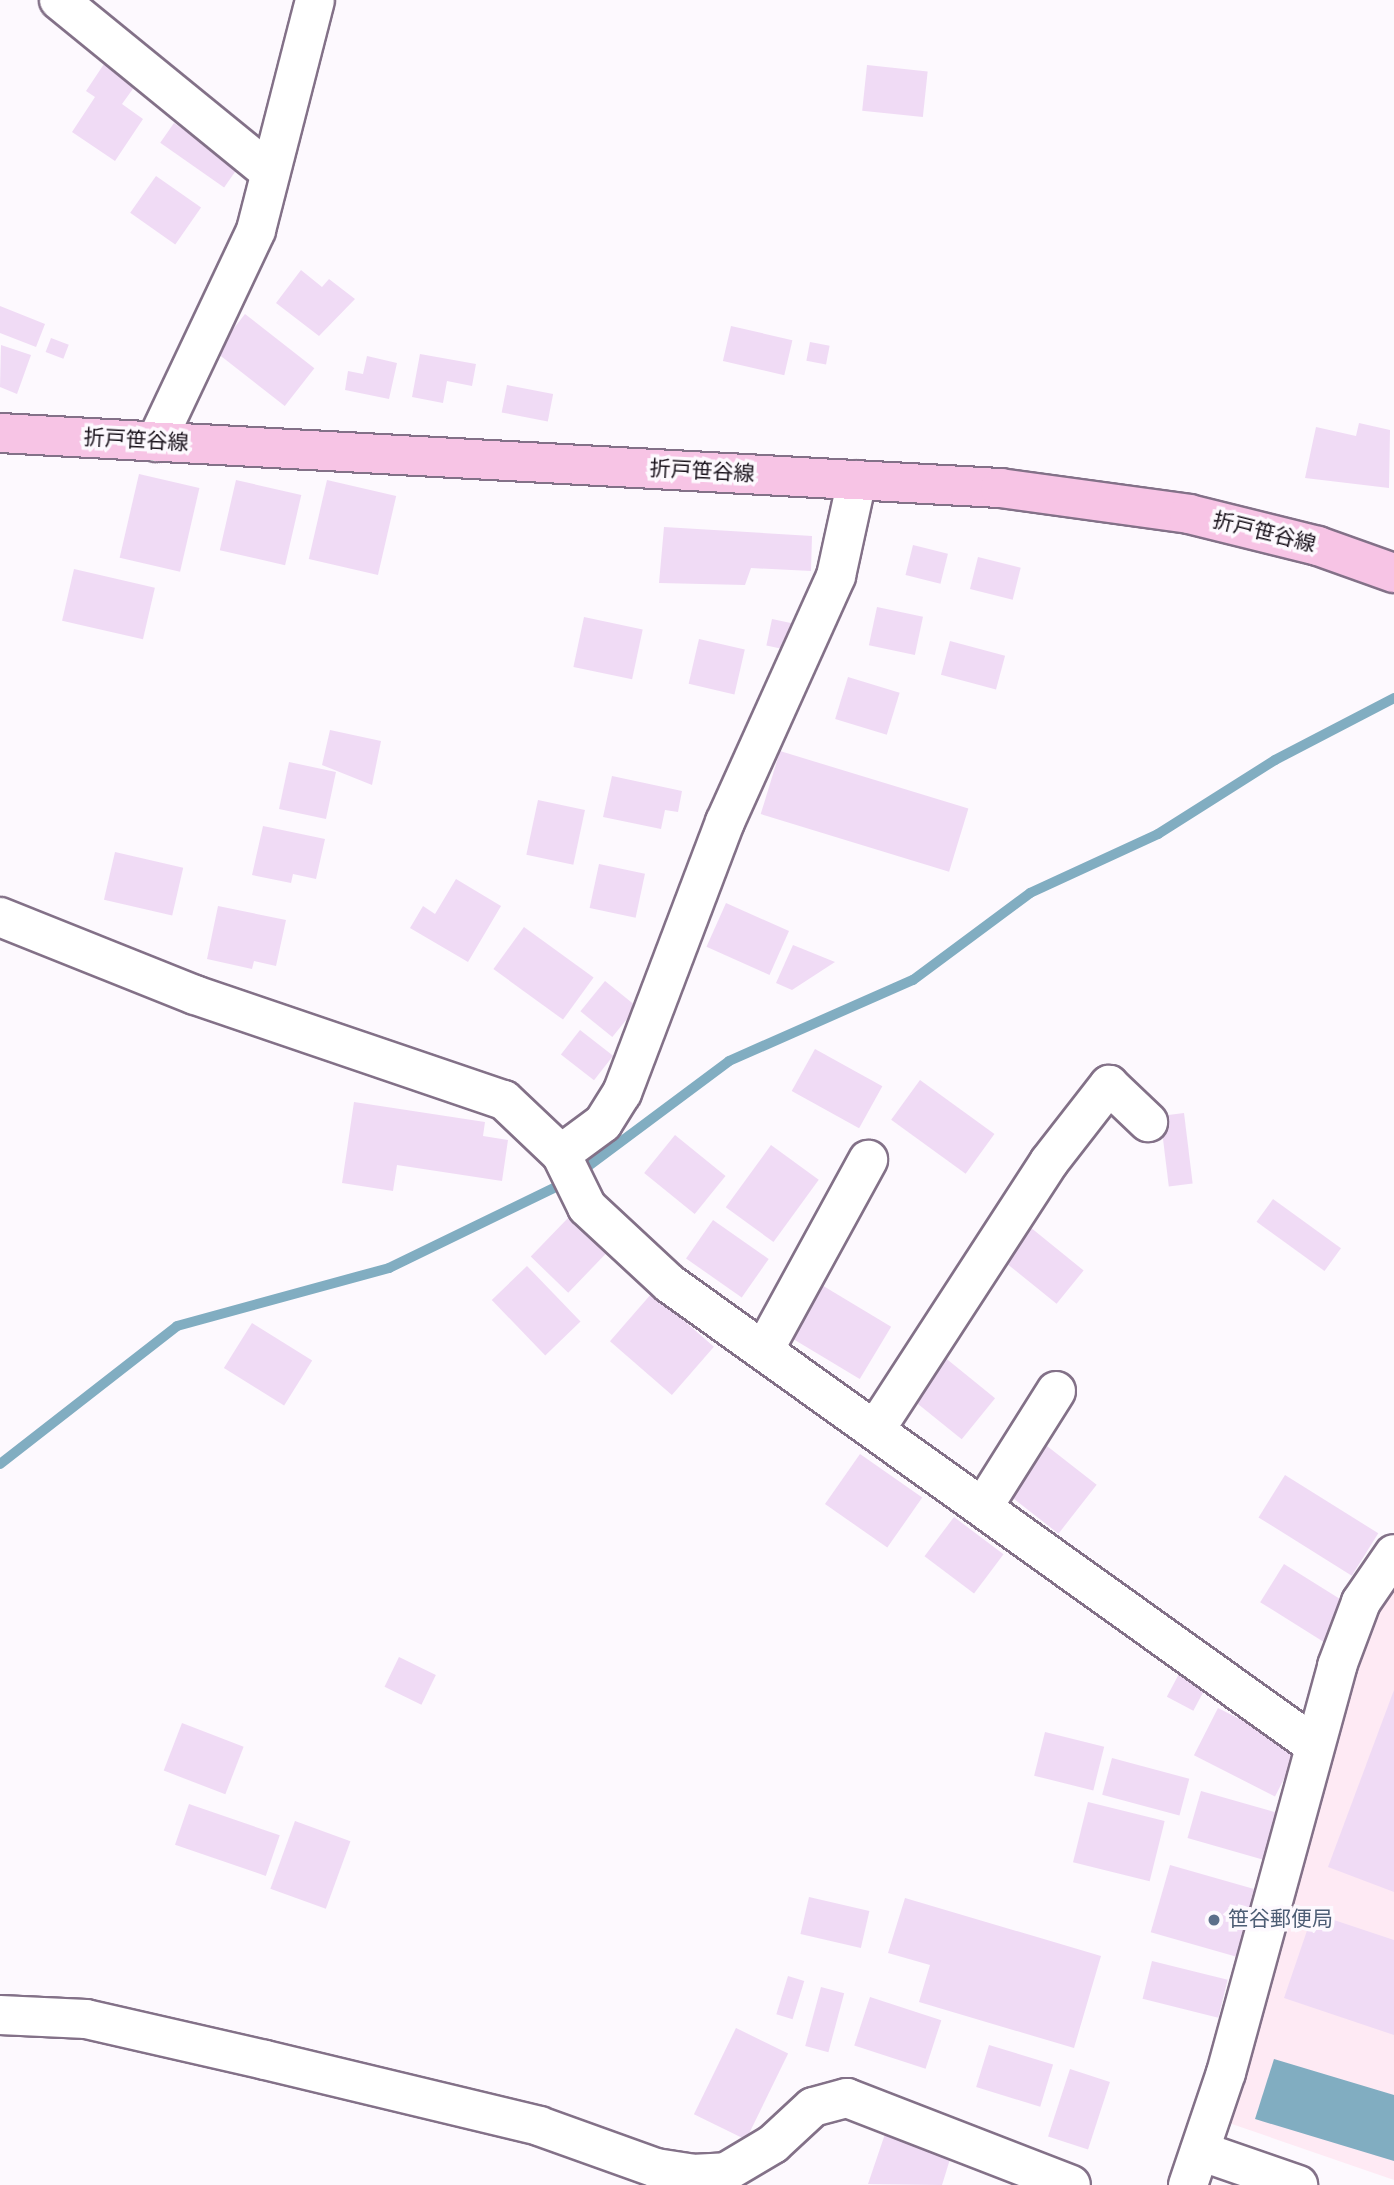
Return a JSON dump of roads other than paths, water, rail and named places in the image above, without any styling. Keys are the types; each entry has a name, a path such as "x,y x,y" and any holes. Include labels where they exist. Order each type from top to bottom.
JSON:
{"main road":[{"name":"折戸笹谷線","path":"0,433 1000,488 1189,514 1318,546 1394,573"}],"street":[{"path":"59,0 270,172"},
{"path":"156,442 256,230 315,0"},
{"path":"561,1154 603,1123 622,1093 725,822 831,588 857,480"},
{"path":"0,917 195,995 504,1100 561,1154 587,1206 670,1284 1314,1745"},
{"path":"875,1430 1049,1162 1109,1085 1148,1122"},
{"path":"764,1350 868,1160"},
{"path":"983,1507 1056,1391"},
{"path":"1298,2185 1194,2168 1314,1745 1361,1602 1394,1554"},
{"path":"0,2015 86,2019 265,2060 539,2126 656,2168 691,2174 726,2172 773,2144 813,2107 847,2098 1071,2185"}],"water":[{"path":"1274,2059 1394,2095 1394,2161 1255,2119"}],"waterway":[{"path":"579,1173 729,1061 913,980 1030,893 1158,834 1275,760 1394,698"},
{"path":"0,1464 177,1326 389,1268 566,1182"}],"place":[{"name":"笹谷郵便局","path":"1214,1920"}]}
